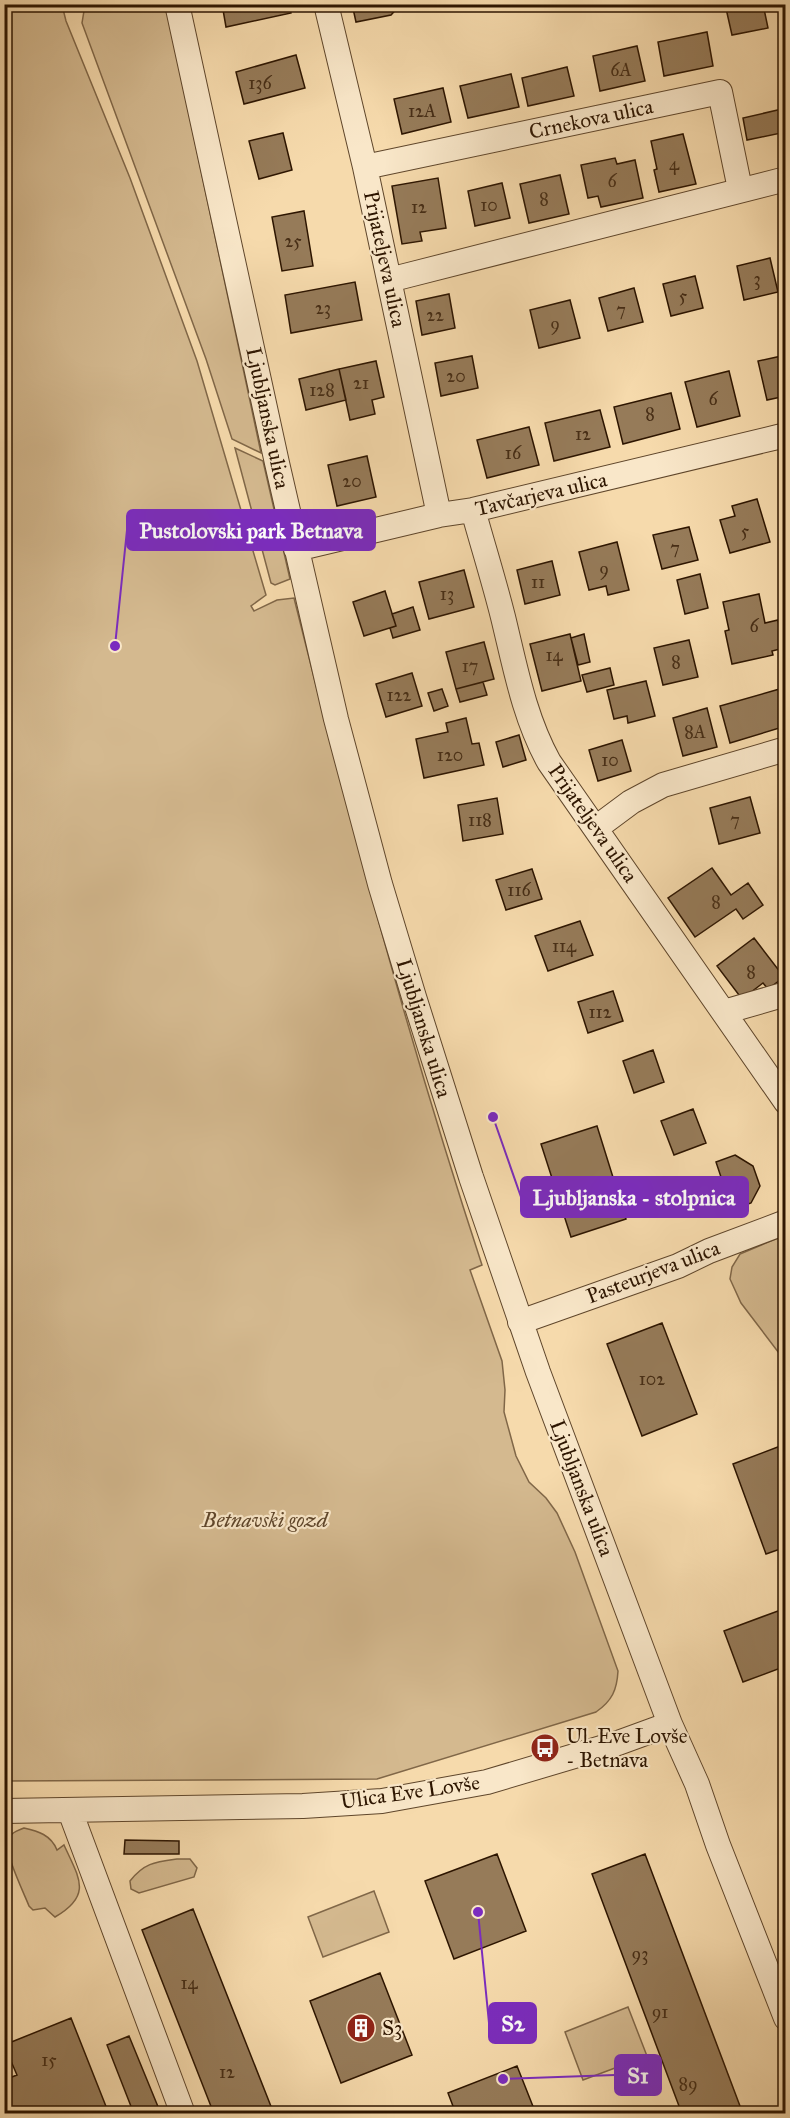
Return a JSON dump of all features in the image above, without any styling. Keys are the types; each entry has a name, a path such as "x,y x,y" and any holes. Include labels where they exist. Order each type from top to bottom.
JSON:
{"street":[{"name":"Ljubljanska ulica","path":"177,4 296,549 336,719 380,884 468,1166 520,1322 670,1724 697,1784 718,1845 786,2018"},
{"name":"Prijateljeva ulica","path":"326,4 365,167 439,515"},
{"name":"Crnekova ulica","path":"365,167 720,92 740,189"},
{"path":"389,280 786,178"},
{"name":"Tavčarjeva ulica","path":"296,549 439,515 473,510 786,435"},
{"name":"Prijateljeva ulica","path":"473,510 503,615 515,671 538,743 786,1102"},
{"path":"596,828 631,802 663,785 786,749"},
{"path":"724,1012 786,994"},
{"name":"Pasteurjeva ulica","path":"520,1322 678,1266 709,1251 786,1222"},
{"name":"Ulica Eve Lovše","path":"4,1811 303,1806 381,1801 487,1782 618,1743 670,1724"},
{"path":"70,1811 183,2114"}],"green space":[{"name":"Betnavski gozd","path":"4,5 62,5 66,21 130,178 197,361 266,595 251,606 254,611 277,600 294,598 382,933 430,1100 482,1265 470,1270 502,1361 505,1390 504,1412 516,1456 529,1482 546,1498 557,1513 575,1552 618,1671 613,1694 596,1712 377,1779 5,1781"},
{"path":"85,5 166,5 261,453 232,439 206,359 82,23"},
{"path":"235,448 263,461 290,579 275,585 271,583"},
{"path":"785,1235 785,1361 741,1303 730,1279 732,1267 740,1254"},
{"path":"24,1828 48,1837 57,1850 64,1845 78,1876 79,1893 75,1901 55,1917 45,1908 33,1910 29,1906 11,1862 8,1853 8,1839 13,1833"},
{"path":"190,1859 197,1868 194,1877 139,1893 131,1889 130,1881 140,1870 156,1863"},
{"path":"374,1891 389,1932 323,1957 308,1917"},
{"path":"628,2007 647,2056 583,2080 565,2032"}],"building":[{"path":"222,4 289,4 291,13 226,27"},
{"path":"352,4 401,4 391,15 356,22"},
{"path":"725,4 763,4 768,28 732,35"},
{"path":"707,32 713,66 664,76 658,42"},
{"path":"637,46 645,81 600,91 593,56"},
{"path":"296,55 305,88 244,104 236,72"},
{"path":"567,67 574,96 528,106 522,78"},
{"path":"511,74 519,107 468,118 460,86"},
{"path":"443,88 451,122 402,134 394,99"},
{"path":"786,95 786,132 747,140 743,118 782,109 779,97"},
{"path":"283,133 292,170 259,179 249,141"},
{"path":"683,134 696,184 659,192 651,141"},
{"path":"615,158 617,164 635,160 643,198 601,207 598,196 588,198 581,165"},
{"path":"560,175 569,214 529,223 520,184"},
{"path":"438,178 446,228 420,232 422,241 402,244 392,186"},
{"path":"502,183 510,218 475,226 468,191"},
{"path":"304,211 313,266 282,271 272,217"},
{"path":"770,258 778,292 744,300 737,266"},
{"path":"695,276 703,308 671,316 663,284"},
{"path":"355,282 362,320 291,333 285,295"},
{"path":"634,288 643,322 608,331 599,298"},
{"path":"449,294 455,328 422,335 416,301"},
{"path":"570,300 580,338 539,348 530,310"},
{"path":"786,355 786,396 767,400 758,361"},
{"path":"472,356 478,388 441,396 435,363"},
{"path":"376,361 384,397 372,400 375,414 350,420 339,369"},
{"path":"339,369 346,400 306,410 299,379"},
{"path":"729,371 740,416 697,427 685,382"},
{"path":"671,393 680,429 623,444 614,407"},
{"path":"600,410 610,447 554,461 545,423"},
{"path":"529,427 539,465 487,478 477,440"},
{"path":"367,456 376,497 337,506 328,465"},
{"path":"757,499 770,542 730,553 720,520 735,516 732,506"},
{"path":"689,527 698,560 662,569 653,535"},
{"path":"617,542 629,590 608,595 606,586 589,590 579,552"},
{"path":"552,561 560,595 525,604 517,570"},
{"path":"464,570 474,607 429,619 419,582"},
{"path":"700,574 708,608 685,614 677,580"},
{"path":"385,591 396,626 364,636 353,602"},
{"path":"759,594 765,623 778,620 784,648 772,651 773,655 732,664 725,631 729,630 723,602"},
{"path":"413,607 420,630 393,638 390,628 396,626 392,614"},
{"path":"570,634 581,681 542,691 530,644"},
{"path":"584,634 590,662 578,665 571,638"},
{"path":"689,640 698,677 663,685 654,648"},
{"path":"484,642 494,679 456,689 446,652"},
{"path":"610,668 614,685 587,692 582,675"},
{"path":"412,673 422,706 386,717 376,684"},
{"path":"646,681 655,716 628,723 627,716 614,719 607,690"},
{"path":"483,682 487,695 460,702 456,689"},
{"path":"783,688 786,697 786,726 730,743 720,706"},
{"path":"442,689 448,706 434,711 428,693"},
{"path":"707,708 717,747 683,756 673,718"},
{"path":"466,718 472,744 479,743 484,765 424,778 416,739 448,732 446,723"},
{"path":"519,735 526,760 503,767 496,742"},
{"path":"622,740 631,771 598,781 589,750"},
{"path":"750,797 760,833 719,844 710,808"},
{"path":"497,798 503,834 463,841 458,805"},
{"path":"712,868 731,895 748,883 763,905 743,919 736,909 695,937 668,898"},
{"path":"532,869 542,899 506,910 496,880"},
{"path":"580,921 593,955 548,971 535,936"},
{"path":"754,938 784,977 768,989 763,983 742,999 717,966"},
{"path":"613,991 623,1021 588,1033 578,1002"},
{"path":"653,1050 664,1082 634,1093 623,1061"},
{"path":"693,1109 706,1143 674,1155 661,1121"},
{"path":"597,1126 626,1219 571,1237 541,1144"},
{"path":"735,1155 753,1166 760,1186 751,1203 713,1217 701,1184 721,1177 716,1162"},
{"path":"662,1323 697,1414 642,1436 607,1344"},
{"path":"783,1445 786,1452 786,1547 766,1554 733,1464"},
{"path":"786,1608 786,1666 743,1682 724,1631"},
{"path":"125,1840 179,1841 179,1854 124,1854"},
{"path":"497,1854 526,1931 454,1959 425,1881"},
{"path":"645,1854 743,2114 682,2114 592,1874"},
{"path":"193,1909 274,2114 214,2114 142,1930"},
{"name":"S3","path":"380,1973 412,2055 341,2083 310,2001"},
{"path":"71,2018 109,2114 4,2114 4,2080 17,2075 4,2045"},
{"path":"129,2036 161,2114 134,2114 107,2045"},
{"path":"517,2066 536,2114 456,2114 448,2093"}],"place":[{"name":"Pustolovski park Betnava","path":"115,646"},
{"name":"Ljubljanska - stolpnica","path":"493,1117"},
{"name":"Ul. Eve Lovše - Betnava","path":"545,1748"},
{"name":"S2","path":"478,1912"},
{"name":"S3","path":"361,2028"},
{"name":"S1","path":"503,2079"}]}
